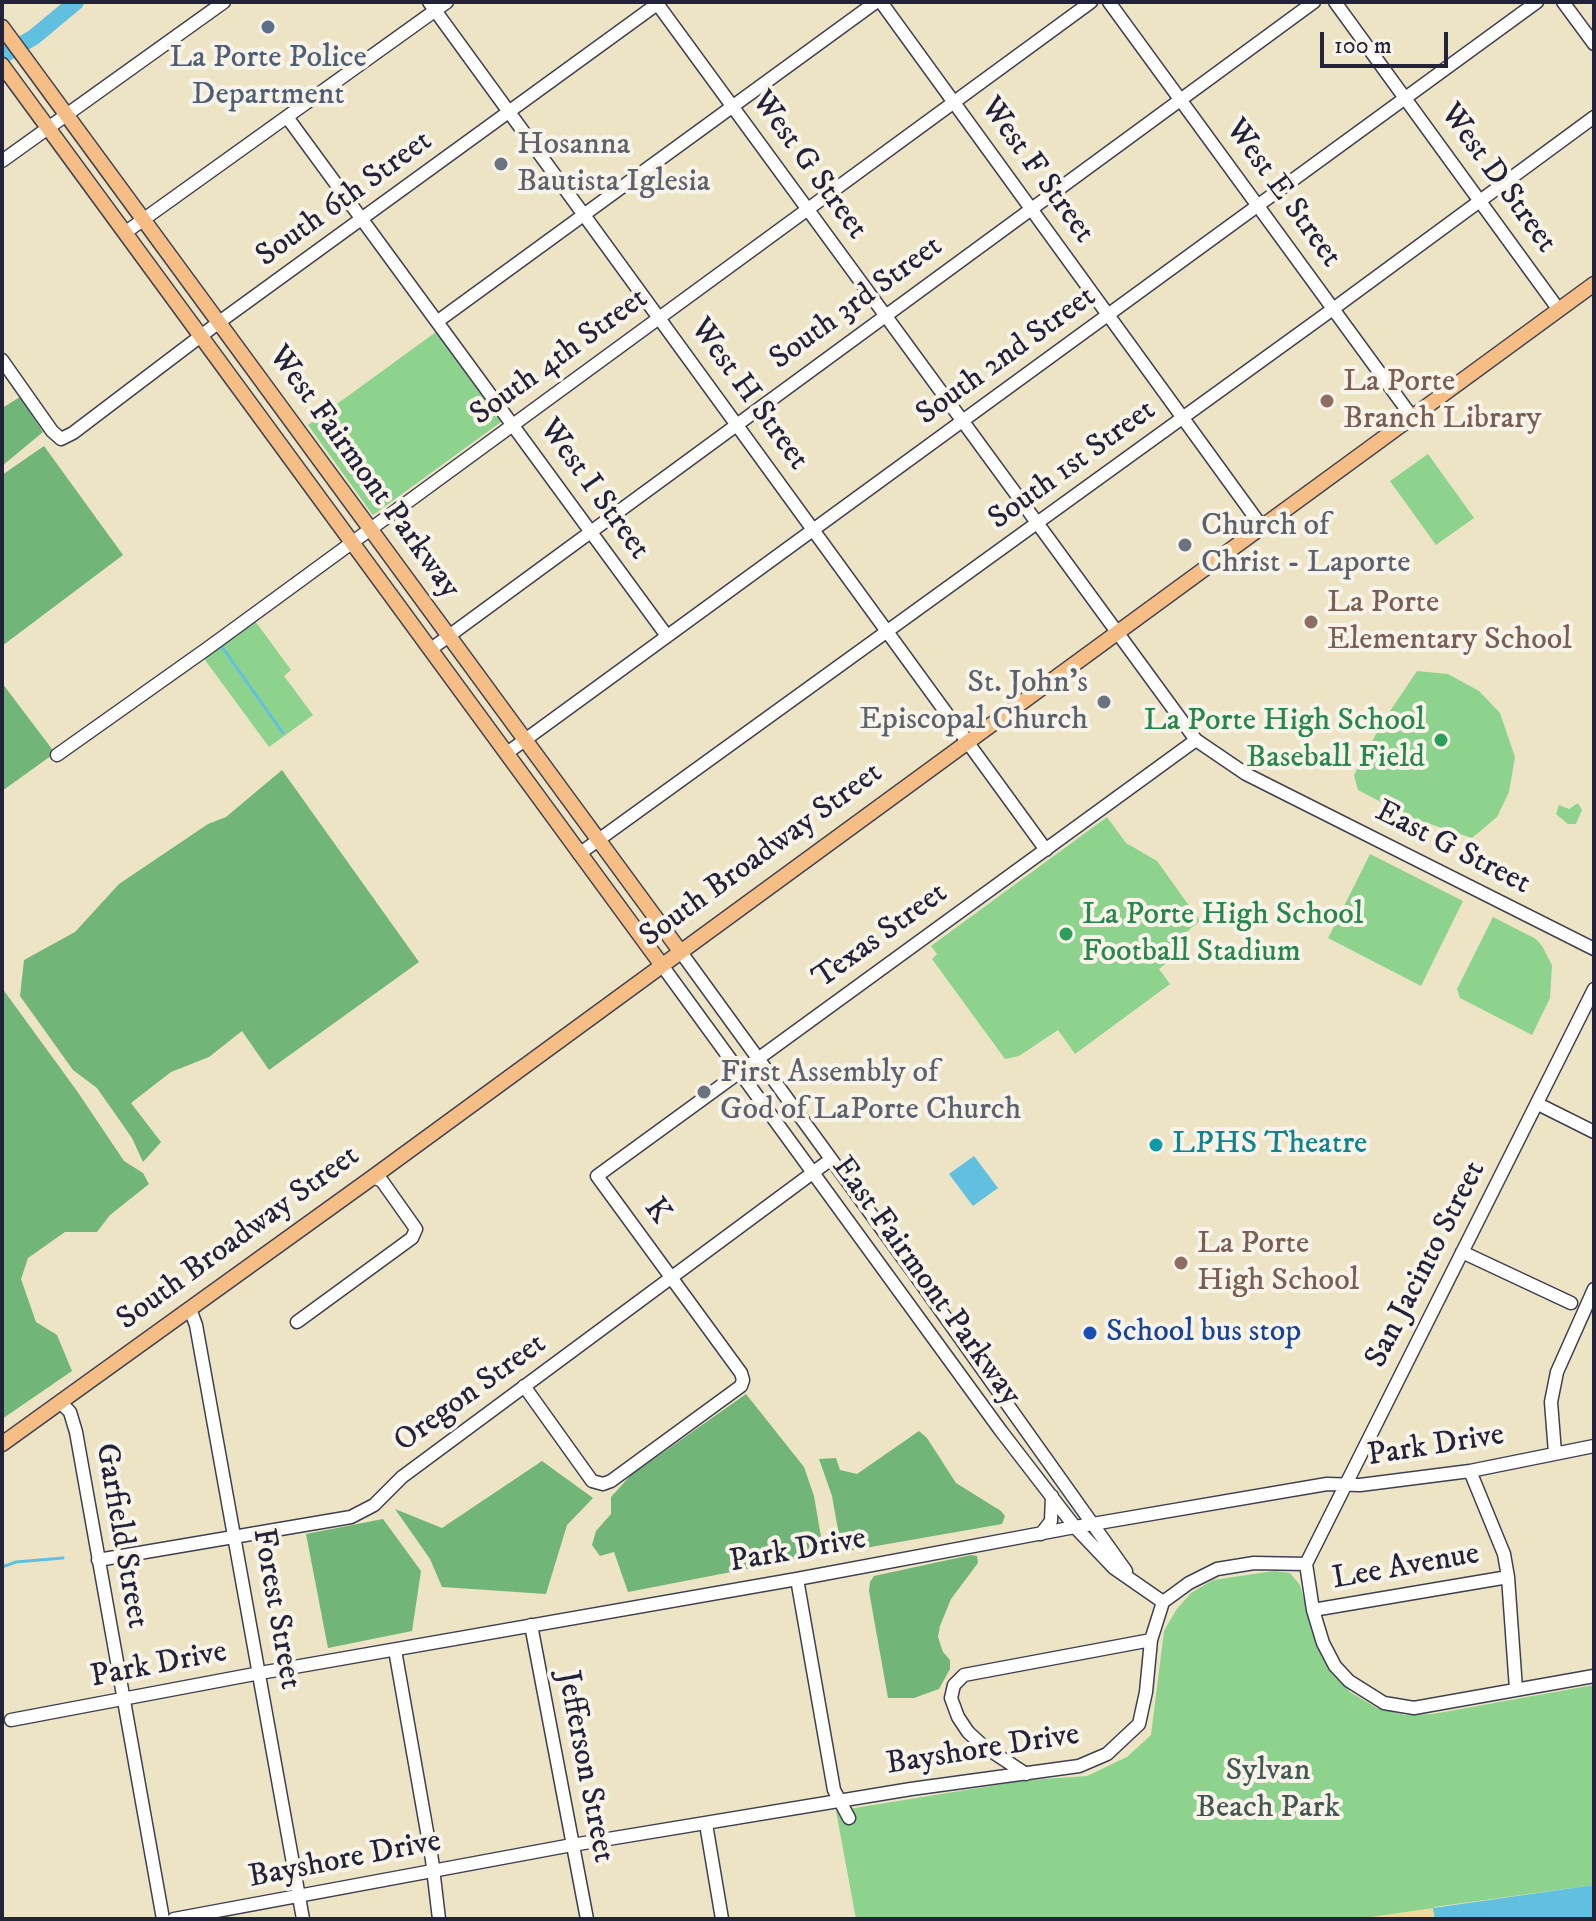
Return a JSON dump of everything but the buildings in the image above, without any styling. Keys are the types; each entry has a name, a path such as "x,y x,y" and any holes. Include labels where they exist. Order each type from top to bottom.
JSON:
{"main road":[{"name":"West Fairmont Parkway","path":"2,27 680,951"},
{"name":"West Fairmont Parkway","path":"6,71 661,964"},
{"name":"South Broadway Street","path":"6,1442 1594,284"},
{"path":"277,439 294,426"},
{"path":"618,906 636,892"}],"street":[{"path":"2,161 224,2"},
{"path":"126,232 287,117 432,6 447,2"},
{"path":"438,321 878,2"},
{"name":"West F Street","path":"878,2 1262,527"},
{"name":"South 4th Street","path":"57,755 1091,2"},
{"name":"West E Street","path":"1109,2 1412,417"},
{"name":"South 3rd Street","path":"431,649 1314,2"},
{"name":"West D Street","path":"1335,2 1559,310"},
{"name":"South 2nd Street","path":"507,753 1537,2"},
{"path":"1563,2 1594,44"},
{"name":"West G Street","path":"658,3 1117,633"},
{"name":"South 6th Street","path":"2,360 52,431 61,439 73,433 218,323 658,3"},
{"name":"West H Street","path":"432,6 1046,850"},
{"name":"West I Street","path":"287,117 667,636"},
{"name":"South 1st Street","path":"579,854 889,632 1594,117"},
{"name":"East G Street","path":"1117,633 1196,740 1246,774 1594,949"},
{"name":"Texas Street","path":"597,1176 1196,740"},
{"name":"East Fairmont Parkway","path":"680,951 1132,1580"},
{"name":"East Fairmont Parkway","path":"661,964 1001,1431 1075,1527 1114,1568 1163,1602"},
{"name":"San Jacinto Street","path":"1306,1564 1594,989"},
{"path":"1538,1104 1594,1132"},
{"name":"Oregon Street","path":"98,1560 351,1517 374,1505 402,1477 830,1160"},
{"name":"K","path":"524,1386 592,1481 603,1484 741,1386 741,1373 597,1176"},
{"path":"297,1322 412,1238 416,1229 382,1181 373,1177"},
{"path":"1462,1252 1571,1303"},
{"path":"897,1288 916,1276"},
{"path":"1555,1453 1551,1402 1557,1372 1591,1302 1594,1289"},
{"name":"Forest Street","path":"190,1309 196,1325 236,1536 303,1919"},
{"name":"Garfield Street","path":"60,1402 70,1412 76,1432 163,1919"},
{"name":"Park Drive","path":"11,1720 1323,1484 1346,1485 1470,1471 1594,1446"},
{"path":"1470,1471 1497,1535 1508,1577 1516,1689"},
{"path":"1041,1534 1053,1513 1051,1494"},
{"path":"1111,1550 1111,1532 1121,1520"},
{"path":"1163,1602 1189,1583 1217,1569 1254,1563 1306,1564 1313,1610 1323,1643 1335,1666 1349,1681 1384,1703 1414,1708 1594,1676"},
{"name":"Lee Avenue","path":"1313,1610 1508,1577"},
{"path":"797,1579 834,1790 849,1818"},
{"name":"Bayshore Drive","path":"174,1919 572,1845 842,1801 1065,1770 1092,1762 1127,1737 1139,1724 1151,1640 1163,1602"},
{"name":"Jefferson Street","path":"531,1625 587,1919"},
{"path":"1026,1774 968,1732 951,1698 954,1685 964,1675 1151,1640"},
{"path":"395,1650 439,1919"},
{"path":"706,1824 722,1919"}],"green space":[{"path":"436,332 501,422 373,515 308,425"},
{"path":"20,397 43,432 2,466 2,408"},
{"path":"44,446 123,555 2,646 2,475"},
{"path":"1428,454 1474,518 1436,545 1390,481"},
{"path":"255,621 291,670 284,676 313,715 269,747 205,660 205,654"},
{"name":"La Porte High School Baseball Field","path":"1417,671 1448,674 1479,691 1500,713 1515,757 1509,792 1497,817 1472,838 1412,818 1358,790 1354,775 1382,723"},
{"path":"2,683 55,753 2,791"},
{"path":"282,770 419,962 269,1070 242,1031 209,1057 171,1072 131,1103 161,1142 143,1162 132,1138 97,1088 73,1070 20,996 24,960 75,932 119,884 208,824 226,817"},
{"path":"1578,803 1582,810 1576,824 1568,824 1556,814 1559,805 1569,809"},
{"name":"La Porte High School Football Stadium","path":"1107,817 1126,843 1157,861 1200,921 1168,947 1174,957 1159,969 1170,984 1075,1054 1058,1030 1019,1056 1005,1059 932,959 937,954 931,946"},
{"path":"1370,854 1463,901 1421,986 1328,938"},
{"path":"1493,917 1536,939 1552,965 1550,998 1532,1035 1460,998 1457,989"},
{"path":"2,988 124,1161 143,1173 149,1184 110,1215 97,1232 65,1232 28,1258 21,1279 36,1322 57,1335 72,1371 2,1419"},
{"path":"746,1394 804,1467 814,1496 824,1554 628,1592 614,1552 600,1556 592,1545 596,1531 611,1514 611,1497 631,1475"},
{"path":"919,1431 927,1438 956,1483 1001,1511 1005,1516 1002,1524 842,1552 832,1496 819,1459 836,1458 840,1470 857,1474"},
{"path":"542,1461 593,1498 567,1525 546,1594 442,1587 430,1559 395,1509 442,1528"},
{"path":"383,1519 421,1571 412,1631 328,1648 306,1534"},
{"path":"977,1556 978,1563 951,1599 940,1626 938,1637 943,1652 950,1660 950,1669 939,1689 914,1698 888,1698 870,1582 874,1576"},
{"name":"Sylvan Beach Park","path":"1274,1571 1290,1573 1300,1585 1312,1632 1326,1663 1350,1692 1377,1708 1405,1715 1433,1714 1594,1685 1594,1885 1434,1907 1435,1919 856,1919 836,1811 1028,1780 1087,1776 1127,1757 1151,1735 1164,1631 1176,1610 1191,1593 1213,1580"}],"sand":[{"path":"1433,1908 1435,1919 1357,1919"}],"water":[{"path":"974,1156 998,1188 973,1206 949,1174"},
{"path":"1594,1885 1594,1919 1435,1919 1433,1908"}],"waterway":[{"path":"2,56 34,37 76,2"},
{"path":"222,647 283,733"},
{"path":"2,1567 16,1562 63,1558"}],"place":[{"name":"La Porte Police Department","path":"268,27"},
{"name":"Hosanna Bautista Iglesia","path":"501,164"},
{"name":"La Porte Branch Library","path":"1327,401"},
{"name":"Church of Christ - Laporte","path":"1185,545"},
{"name":"La Porte Elementary School","path":"1311,622"},
{"name":"St. John's Episcopal Church","path":"1104,702"},
{"name":"La Porte High School Baseball Field","path":"1441,740"},
{"name":"La Porte High School Football Stadium","path":"1066,934"},
{"name":"First Assembly of God of LaPorte Church","path":"704,1092"},
{"name":"LPHS Theatre","path":"1156,1145"},
{"name":"La Porte High School","path":"1181,1263"},
{"name":"School bus stop","path":"1090,1333"}]}
